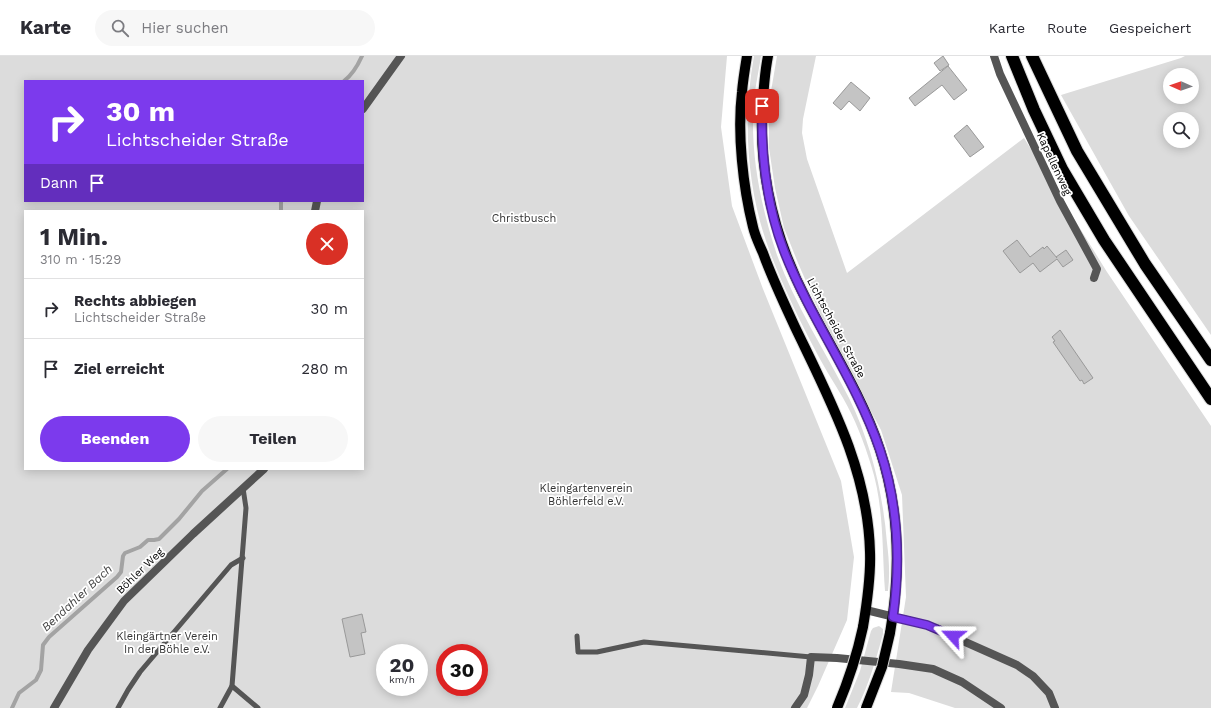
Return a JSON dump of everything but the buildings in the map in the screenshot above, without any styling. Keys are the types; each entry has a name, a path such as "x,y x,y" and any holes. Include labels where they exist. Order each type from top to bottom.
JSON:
{"highway":[{"path":"1012,56 1034,110 1062,169 1104,240 1211,399"},
{"path":"1032,56 1077,151 1145,264 1211,360"}],"main road":[{"path":"747,56 741,93 740,123 743,173 753,228 773,280 840,421 852,453 860,482 869,529 870,574 863,628 858,651 837,708"},
{"name":"Lichtscheider Straße","path":"768,56 764,82 762,154 766,185 775,223 784,251 808,303 854,389 869,421 880,450 894,504 898,573 893,617 882,667 866,708"}],"street":[{"path":"364,108 401,56"},
{"name":"Kapellenweg","path":"994,56 1000,74 1060,201 1097,269 1094,278"},
{"name":"Böhler Weg","path":"54,708 88,650 124,601 193,534 263,470"},
{"path":"866,610 927,625 1017,665 1033,676 1049,694 1055,708"},
{"path":"796,708 804,695 809,675 811,657 899,664 933,669 962,682 1001,708"}],"lane":[{"path":"220,708 232,686 246,508 243,488"},
{"path":"118,708 140,672 231,565 242,558"},
{"path":"577,636 578,652 597,652 644,642 811,657"},
{"path":"232,686 258,708"}],"green space":[{"name":"Christbusch","path":"0,56 727,56 721,127 732,206 763,289 841,481 854,557 847,620 807,708 0,708"},
{"path":"754,56 761,56 753,108 754,151 759,186 767,221 777,255 792,292 849,398 870,450 879,487 885,524 889,567 888,591 885,591 882,527 878,496 871,465 855,422 816,353 786,290 771,255 763,231 752,182 749,157 748,106"},
{"path":"777,56 816,56 803,119 802,133 807,159 847,273 1024,138 1107,272 1211,426 1211,708 955,708 909,693 891,692 906,597 902,495 881,430 826,327 784,228 775,188 769,148 769,103"},
{"path":"1185,56 1211,56 1211,335 1129,216 1061,95"},
{"path":"879,626 883,629 883,634 865,690 857,708 845,708 860,671 871,631 873,628"}],"waterway":[{"name":"Bendahler Bach","path":"345,80 350,76 362,56"},
{"name":"Bendahler Bach","path":"281,202 281,210"},
{"name":"Bendahler Bach","path":"12,708 19,693 36,680 41,670 43,645 49,637 117,577 121,572 123,556 125,553 140,547 148,540 159,539 179,519 202,491 226,470"}],"route":[{"path":"762,106 762,154 766,185 775,223 784,251 808,303 841,363 869,421 880,450 888,478 894,504 898,566 893,617 927,625 953,636"}],"park label":[{"name":"Kleingartenverein Böhlerfeld e.V.","path":"586,494"},
{"name":"Kleingärtner Verein In der Böhle e.V.","path":"167,642"}]}
